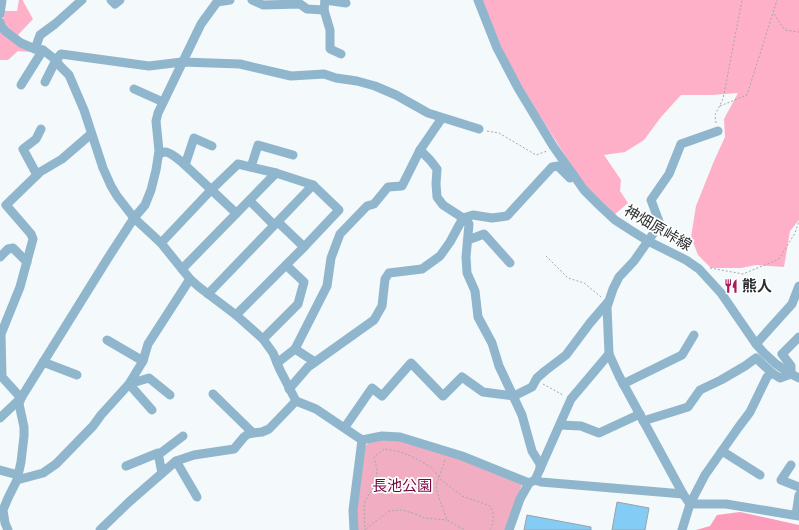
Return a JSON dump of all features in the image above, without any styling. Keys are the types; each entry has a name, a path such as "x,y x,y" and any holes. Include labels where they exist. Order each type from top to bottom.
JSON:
{"street":[{"path":"0,14 2,0"},
{"path":"22,85 39,49 40,35 82,0"},
{"path":"111,0 115,4 120,0"},
{"path":"8,530 2,510 17,478 21,462 24,427 19,404 21,398 108,258 134,218 145,205 151,190 159,154 156,121 162,102 201,24 217,1 230,0"},
{"path":"252,0 264,3 300,2 307,9 324,10"},
{"path":"341,54 330,49 330,30 324,10 325,0 346,3"},
{"name":"神畑原峠線","path":"478,0 506,66 518,88 554,148 584,190 615,220 648,241 686,260 699,270 721,293 756,344 764,353 776,364 795,376"},
{"path":"0,22 5,31 21,43 39,49 56,60 68,75 84,110 103,168 117,196 134,218 161,243 190,279 236,315 263,339 273,353 296,401 316,409 345,427 362,440 382,436 400,437 448,452 532,482 683,494"},
{"path":"45,82 56,60 61,54 149,66 182,62 240,64 291,76 324,74 336,78 357,80 396,95 428,113 479,129"},
{"path":"134,89 162,102"},
{"path":"277,363 295,349 327,286 331,258 340,234 367,206 374,204 388,187 402,186 420,150 442,118"},
{"path":"36,175 23,149 36,139 41,129"},
{"path":"690,504 641,418 609,354 607,307 613,288 619,277 634,261 660,224 651,200 669,174 681,144 718,131"},
{"path":"21,398 2,377 1,334 20,287 32,239 31,234 6,205 36,175 62,159 91,134"},
{"path":"185,165 194,138 212,146"},
{"path":"251,167 258,145 293,155"},
{"path":"420,150 437,169 436,184 438,198 443,205 463,218 469,224 466,257 467,273 475,291 478,317 492,343 499,366 522,415 532,451 540,464 540,470"},
{"path":"159,154 165,152 170,153 212,189 236,213"},
{"path":"161,243 238,164 276,173 313,185 339,210 236,315"},
{"path":"289,389 308,367 374,320 382,306 385,279 389,273 422,270 440,256 450,242 463,218 473,215 492,218 507,216 552,167 558,166 570,178 574,176"},
{"path":"182,269 276,173"},
{"path":"208,294 313,185"},
{"path":"250,201 304,247"},
{"path":"468,240 484,234 510,263"},
{"path":"0,256 8,249 13,248 27,262"},
{"path":"263,339 298,304 304,282 286,265"},
{"path":"0,470 17,478 43,473 56,464 93,426 100,415 129,384 143,361 148,344 190,279"},
{"path":"756,344 792,304 799,286"},
{"path":"345,427 372,388 382,396 411,363 443,396 462,377 483,392 514,396 532,387 536,380 545,371 566,355 608,302"},
{"path":"623,384 682,355 694,335"},
{"path":"560,425 581,426 599,433 641,418 688,407 700,390 721,380 756,358 772,373 780,378 795,376 791,366 782,354 799,337"},
{"path":"107,340 143,361"},
{"path":"295,349 315,362"},
{"path":"509,530 520,499 540,470 571,399 609,354"},
{"path":"43,362 77,375"},
{"path":"682,530 690,504 705,475 750,412 767,377 772,373"},
{"path":"129,384 150,378 170,395"},
{"path":"129,384 152,410"},
{"path":"213,394 253,433"},
{"path":"0,418 21,398"},
{"path":"100,530 129,502 176,461 194,455 234,449 244,437 269,429 296,401"},
{"path":"126,466 158,454 158,456 183,436"},
{"path":"354,530 353,510 362,440"},
{"path":"722,451 760,475"},
{"path":"158,456 162,473"},
{"path":"176,461 198,497"},
{"path":"791,466 781,480 799,487"},
{"path":"690,504 726,504 797,516 799,495"}],"path":[{"path":"718,131 715,115 723,98 742,0"},
{"path":"720,106 747,95 778,0"},
{"path":"773,14 785,30 799,32"},
{"path":"479,129 499,133 536,155 554,148"},
{"path":"699,270 711,268 743,274 779,259 795,233 799,221"},
{"path":"546,256 568,278 584,283 608,302"},
{"path":"536,380 571,399"},
{"path":"365,530 365,501 376,483 377,469 374,457 384,449 402,453 426,464 437,474 439,478 462,496 490,506 493,510 493,525 490,530"},
{"path":"447,520 436,486 448,452"},
{"path":"365,530 389,511 401,510 425,518 447,520 465,530"}],"green space":[{"name":"長池公園","path":"400,439 444,453 522,484 506,530 355,530 363,448 371,441"}],"shaded area":[{"path":"19,0 23,0 33,19 18,35 31,52 18,51 8,60 0,60 0,24 2,23 5,11 17,11"},
{"path":"482,0 799,0 799,220 790,231 784,267 756,265 741,268 711,268 698,255 691,237 696,206 725,137 724,119 738,93 681,95 661,117 644,140 625,152 604,155 621,180 620,191 628,203 614,215 600,204 577,174 538,113 508,63"},
{"path":"740,512 799,525 799,530 696,530 710,526 717,515"}],"building":[{"path":"617,502 649,508 645,530 612,530"},
{"path":"527,515 591,527 591,530 524,530"}],"place":[{"name":"熊人","path":"731,286"}]}
